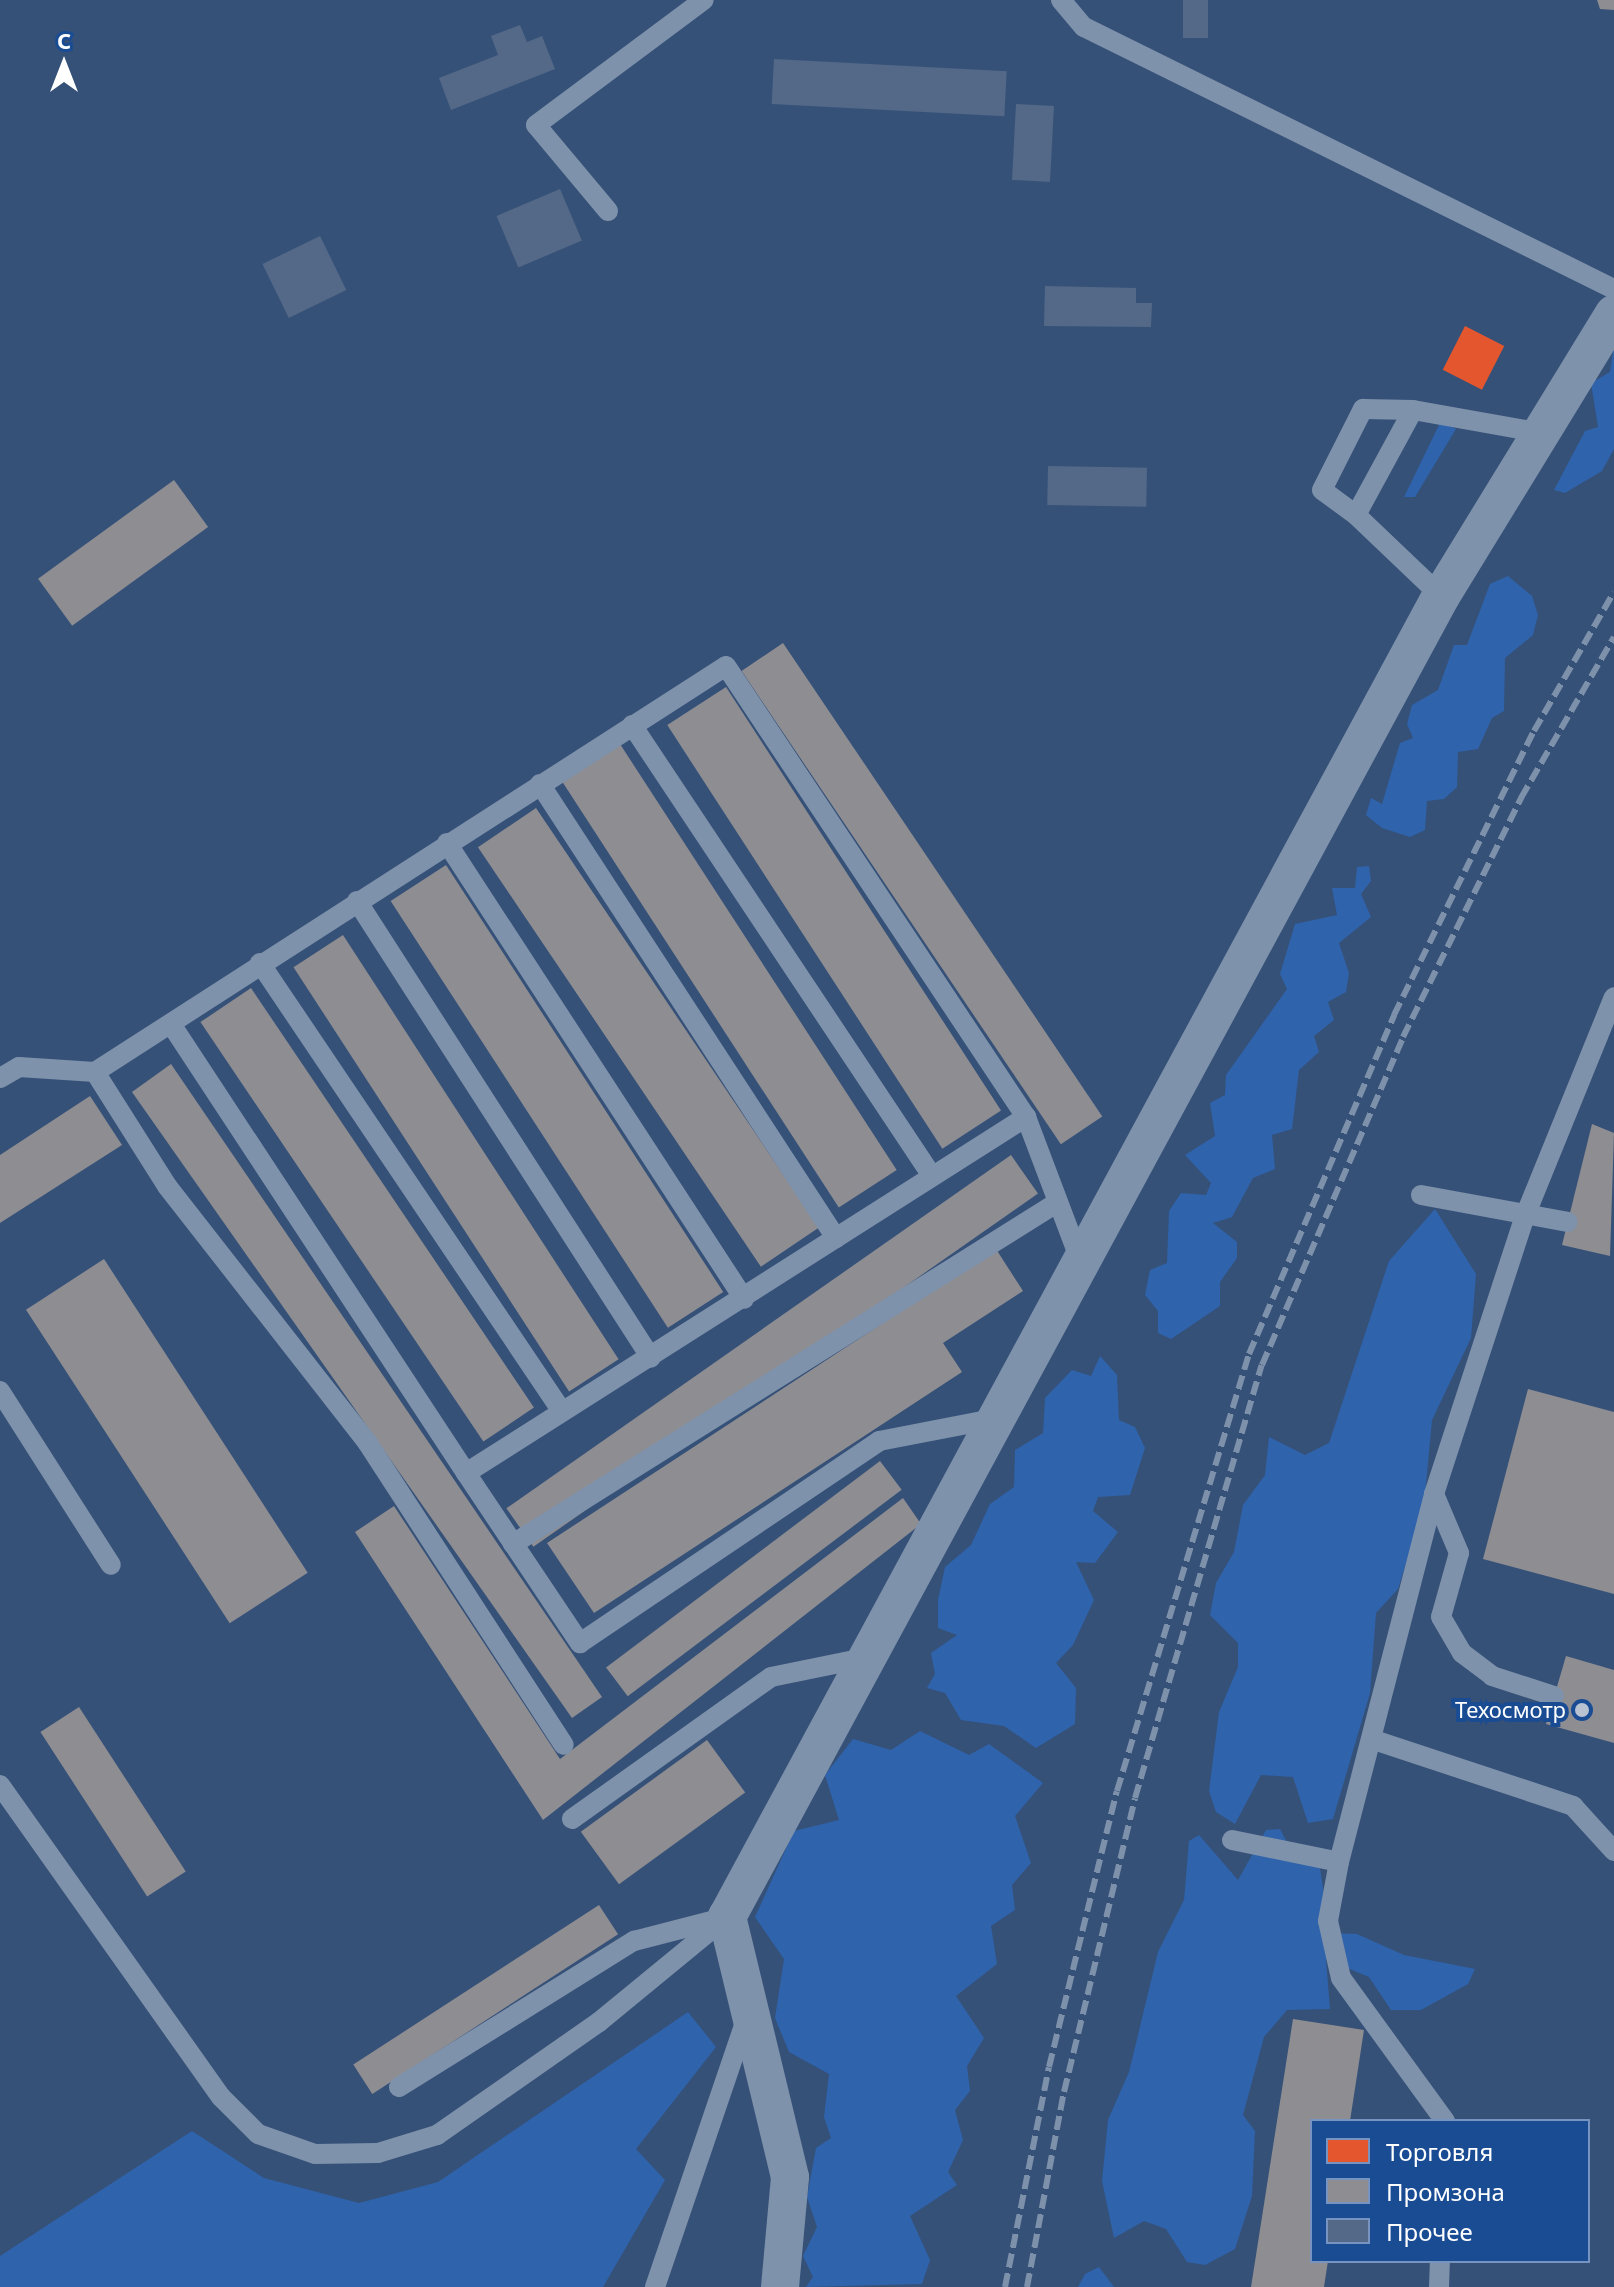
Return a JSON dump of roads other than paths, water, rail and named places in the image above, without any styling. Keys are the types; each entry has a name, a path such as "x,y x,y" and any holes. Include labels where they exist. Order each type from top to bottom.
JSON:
{"street":[{"path":"780,2287 790,2177 727,1917 864,1658 1084,1268 1441,596 1536,432 1614,314"}],"lane":[{"path":"608,211 536,125 704,0"},
{"path":"1061,0 1084,27 1614,289"},
{"path":"1441,596 1356,515 1322,490 1363,409 1413,410 1536,432"},
{"path":"1356,515 1413,410"},
{"path":"0,1078 19,1067 95,1072 726,666 1026,1117 1084,1268"},
{"path":"632,725 932,1176"},
{"path":"540,784 836,1238"},
{"path":"447,843 744,1299"},
{"path":"357,901 651,1358"},
{"path":"260,963 561,1410"},
{"path":"1444,2119 1341,1978 1328,1921 1339,1862 1374,1740 1434,1494 1525,1216 1614,997"},
{"path":"171,1024 580,1643 879,1441 999,1418"},
{"path":"95,1072 167,1186 367,1442 564,1745"},
{"path":"466,1473 1026,1117"},
{"path":"1421,1195 1568,1222"},
{"path":"513,1544 1058,1202"},
{"path":"0,1391 111,1565"},
{"path":"1434,1494 1459,1553 1441,1617 1462,1653 1492,1676 1554,1696"},
{"path":"572,1819 771,1677 864,1658"},
{"path":"1374,1740 1573,1806 1614,1851"},
{"path":"0,1785 221,2097 258,2134 315,2154 378,2153 437,2135 576,2040 727,1917"},
{"path":"1232,1840 1339,1862"},
{"path":"399,2087 634,1941 727,1917"},
{"path":"655,2287 750,2009"},
{"path":"1439,2287 1440,2263"}],"railway":[{"path":"1005,2287 1049,2067 1117,1791 1249,1354 1394,1015 1534,731 1614,592"},
{"path":"1027,2287 1064,2092 1135,1798 1262,1365 1403,1037 1521,798 1614,637"}],"place":[{"name":"Техосмотр","path":"1582,1710"}]}
